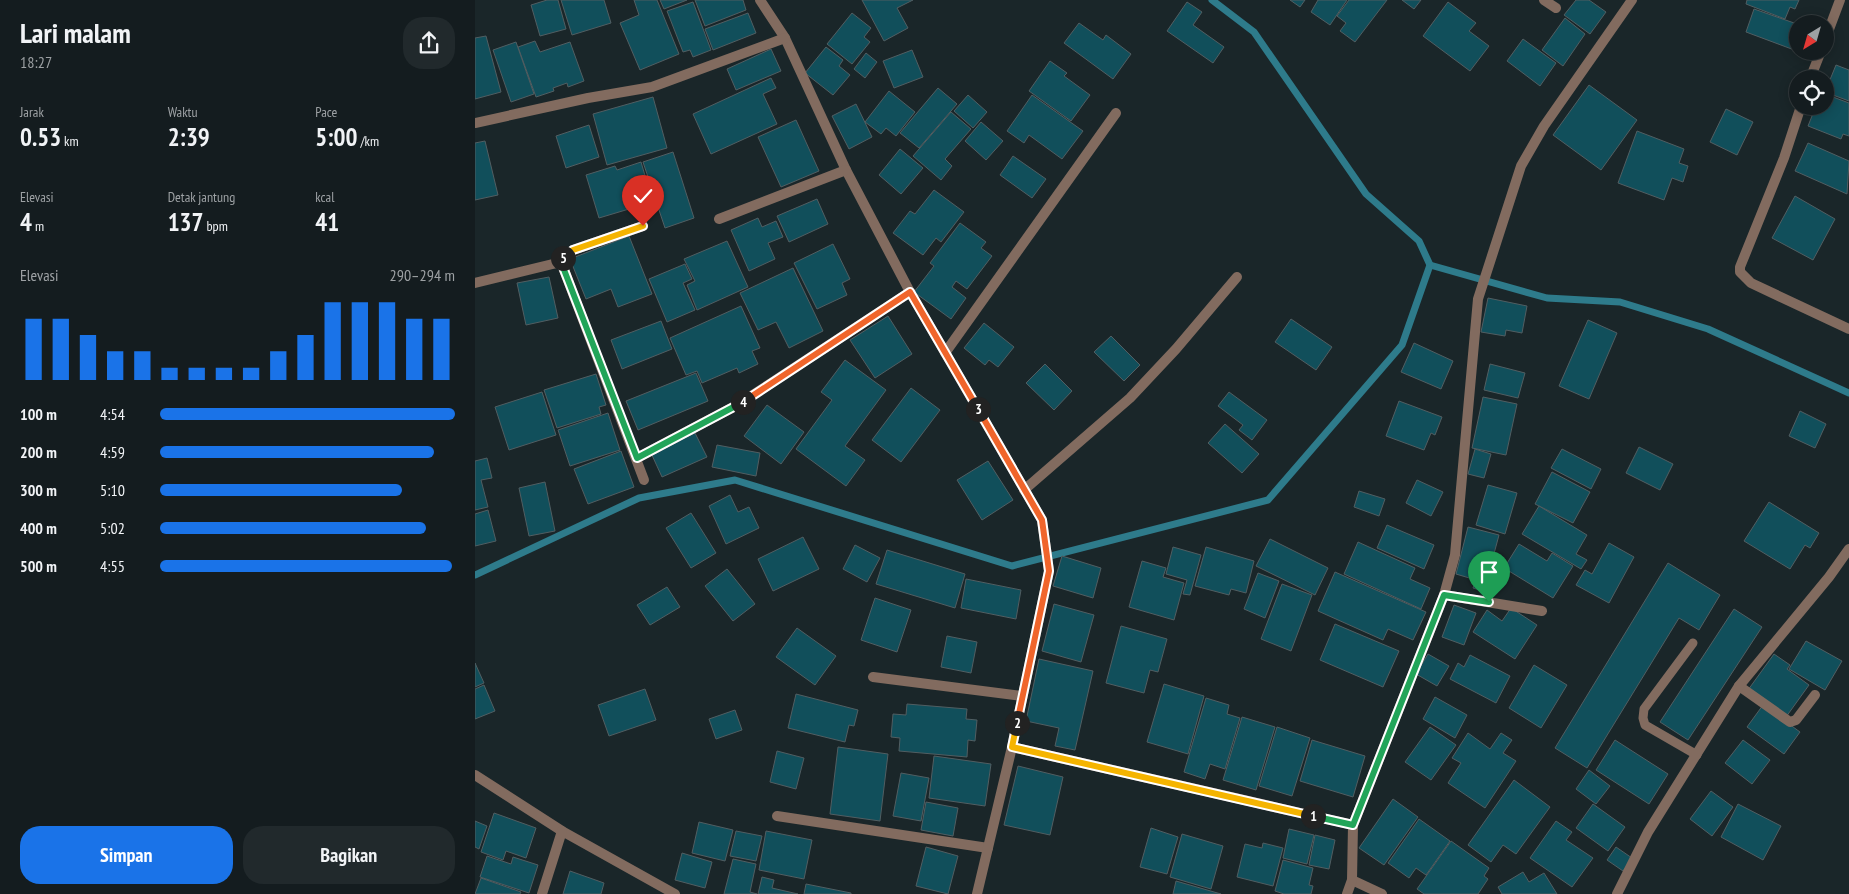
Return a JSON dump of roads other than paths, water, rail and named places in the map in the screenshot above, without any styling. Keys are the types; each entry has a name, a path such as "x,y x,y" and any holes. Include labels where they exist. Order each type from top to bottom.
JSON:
{"street":[{"path":"760,0 785,38 846,170 910,292 1042,520 1049,571 1012,747 977,894"},
{"path":"1544,0 1556,8"},
{"path":"1347,894 1352,880 1353,825 1444,595 1455,555 1471,360 1478,299 1521,166 1544,126 1632,0"},
{"path":"1834,16 1840,0"},
{"path":"475,123 588,98 652,87 785,38"},
{"path":"945,353 1116,113"},
{"path":"1798,115 1785,158 1740,267 1740,272 1751,283 1849,329"},
{"path":"719,219 846,170"},
{"path":"475,283 561,262 573,250 643,226"},
{"path":"561,262 644,480"},
{"path":"1025,490 1136,392 1177,349 1237,277"},
{"path":"637,458 739,404 910,292"},
{"path":"1617,894 1648,832 1739,686 1829,577 1849,549"},
{"path":"1444,595 1542,611"},
{"path":"873,677 1022,696"},
{"path":"1739,686 1790,722 1796,720 1815,695"},
{"path":"1012,747 1353,825"},
{"path":"475,775 562,831 673,894"},
{"path":"777,816 988,848"},
{"path":"542,894 562,831"},
{"path":"1352,880 1382,894"}],"lane":[{"path":"1693,643 1644,709 1643,718 1645,725 1697,755"}],"waterway":[{"path":"1212,0 1254,32 1366,194 1419,241 1430,265 1547,298 1620,302 1708,329 1849,393"},
{"path":"475,575 639,498 735,480 1012,566 1268,500 1402,345 1430,265"}]}
